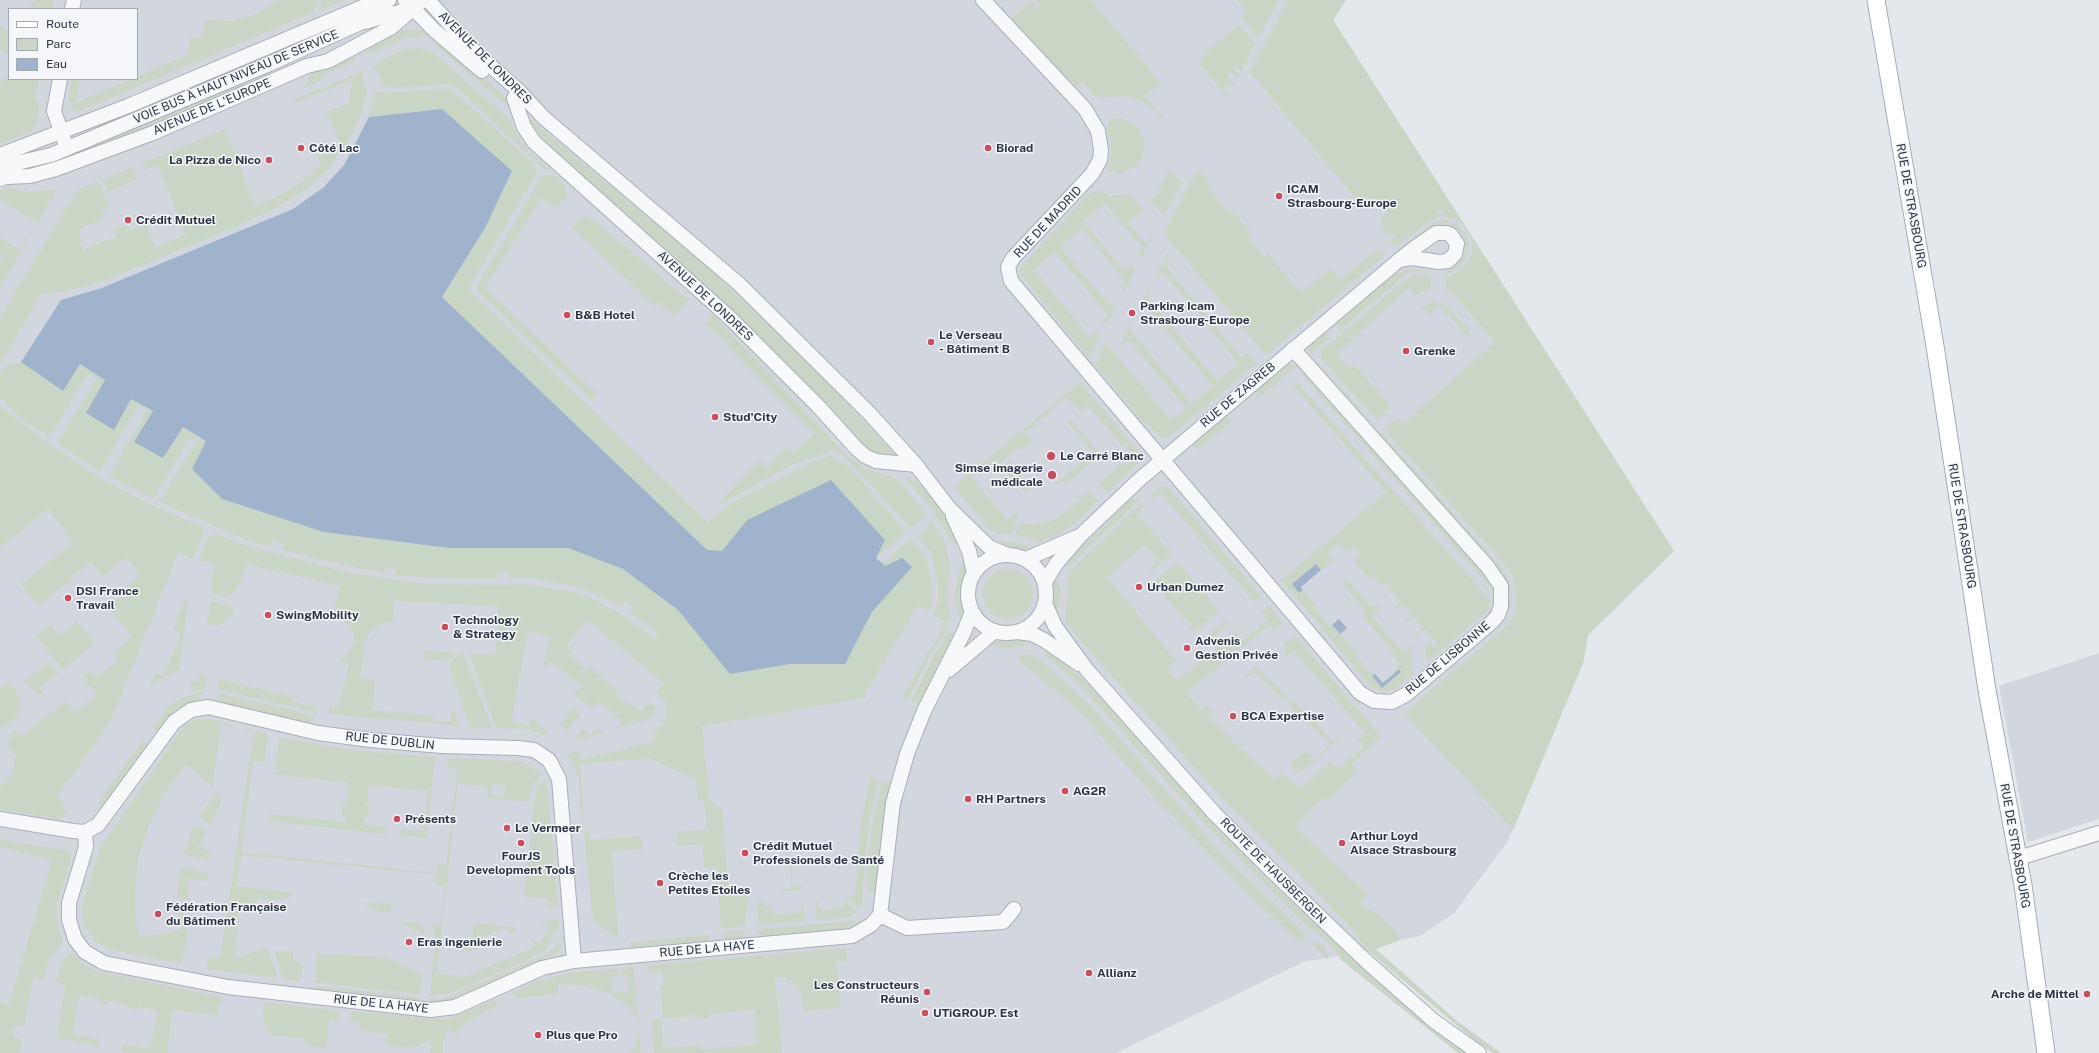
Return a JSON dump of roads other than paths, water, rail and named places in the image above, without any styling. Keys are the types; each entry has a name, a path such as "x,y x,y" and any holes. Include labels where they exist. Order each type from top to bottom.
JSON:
{"main road":[{"name":"RUE DE STRASBOURG","path":"1876,0 1934,346 1987,690 2019,858 2046,1053"}],"street":[{"path":"360,23 388,0"},
{"name":"AVENUE DE LONDRES","path":"428,0 474,51 520,92 543,117 739,284 870,414 916,465 949,508 989,547 1008,554"},
{"name":"RUE DE MADRID","path":"983,0 1085,109 1098,131 1101,150 1100,160 1092,174 1013,258 1008,267 1009,277 1162,460"},
{"path":"360,23 371,2"},
{"path":"0,155 128,106 371,2"},
{"path":"360,23 413,3"},
{"name":"AVENUE DE LONDRES","path":"413,3 434,30 514,98 543,117"},
{"name":"AVENUE DE L'EUROPE","path":"0,179 6,177 30,176 73,163 153,133 307,66 328,61 392,27 413,3"},
{"name":"VOIE BUS À HAUT NIVEAU DE SERVICE","path":"67,148 90,140 268,65 360,23"},
{"path":"60,80 54,111 60,132 73,163"},
{"name":"AVENUE DE LONDRES","path":"514,98 524,127 534,142 730,318 819,407 856,448 865,456 876,461 916,465"},
{"path":"0,167 51,155 67,148"},
{"name":"RUE DE ZAGREB","path":"1045,582 1056,564 1081,535 1162,460 1399,260"},
{"name":"RUE DE LISBONNE","path":"1162,460 1360,693 1374,701 1392,702 1407,694 1492,622 1498,614 1502,600 1501,586 1487,566 1293,349"},
{"name":"AVENUE DE LONDRES","path":"949,508 969,551 974,573"},
{"name":"RUE DE ZAGREB","path":"1026,559 1081,535"},
{"path":"1008,554 1026,559 1034,565 1045,582 1047,596 1045,603 1037,620 1027,628 1017,632 1006,633 995,631 978,620 972,611 968,598 969,585 974,573 989,559 1008,554"},
{"name":"ROUTE DE HAUSBERGEN","path":"1045,603 1055,626 1087,670 1215,814 1356,951 1434,1021 1479,1053"},
{"path":"972,611 964,632 924,711 910,747 893,803 880,915 907,928 1003,922 1014,909"},
{"path":"943,675 995,631"},
{"name":"ROUTE DE HAUSBERGEN","path":"1017,632 1032,634 1044,640 1087,670"},
{"name":"RUE DE DUBLIN","path":"85,832 98,825 108,814 174,722 191,710 208,706 318,733 442,746 518,748 534,750 550,760 559,779 574,961"},
{"path":"0,819 85,832"},
{"name":"RUE DE LA HAYE","path":"85,832 86,847 69,903 69,920 75,939 85,952 104,963 228,987 431,1010 455,1007 542,968 574,961 852,936 871,925 880,915"},
{"path":"2019,858 2099,833"}],"water":[{"path":"442,109 512,171 485,228 442,297 707,550 722,551 747,520 831,480 885,540 876,558 885,566 902,558 912,567 872,612 845,664 790,664 730,674 678,610 623,569 568,548 449,548 324,532 222,499 192,469 206,441 183,427 163,458 134,442 153,411 131,399 114,430 86,413 105,380 80,364 63,391 21,362 61,300 99,289 293,209 324,187 344,165 369,117"},
{"path":"1316,564 1321,570 1301,587 1303,590 1299,593 1292,584"},
{"path":"1339,619 1347,628 1340,634 1332,625"},
{"path":"1399,669 1401,672 1382,688 1372,676 1375,674 1383,683"}],"place":[{"name":"Côté Lac","path":"301,148"},
{"name":"Biorad","path":"988,148"},
{"name":"La Pizza de Nico","path":"269,160"},
{"name":"ICAM Strasbourg-Europe","path":"1279,196"},
{"name":"Crédit Mutuel","path":"128,220"},
{"name":"Parking Icam Strasbourg-Europe","path":"1132,313"},
{"name":"B&B Hotel","path":"567,315"},
{"name":"Le Verseau - Bâtiment B","path":"931,342"},
{"name":"Grenke","path":"1406,351"},
{"name":"Stud'City","path":"715,417"},
{"name":"Le Carré Blanc","path":"1051,456"},
{"name":"Simse imagerie médicale","path":"1052,475"},
{"name":"Urban Dumez","path":"1139,587"},
{"name":"DSI France Travail","path":"68,598"},
{"name":"SwingMobility","path":"268,615"},
{"name":"Technology & Strategy","path":"445,627"},
{"name":"Advenis Gestion Privée","path":"1187,648"},
{"name":"BCA Expertise","path":"1233,716"},
{"name":"AG2R","path":"1065,791"},
{"name":"RH Partners","path":"968,799"},
{"name":"Présents","path":"397,819"},
{"name":"Le Vermeer","path":"507,828"},
{"name":"FourJS Development Tools","path":"521,843"},
{"name":"Arthur Loyd Alsace Strasbourg","path":"1342,843"},
{"name":"Crédit Mutuel Professionels de Santé","path":"745,853"},
{"name":"Crèche les Petites Etoiles","path":"660,883"},
{"name":"Fédération Française du Bâtiment","path":"158,914"},
{"name":"Eras ingenierie","path":"409,942"},
{"name":"Allianz","path":"1089,973"},
{"name":"Les Constructeurs Réunis","path":"927,992"},
{"name":"Arche de Mittel","path":"2087,994"},
{"name":"UTiGROUP. Est","path":"925,1013"},
{"name":"Plus que Pro","path":"538,1035"}]}
